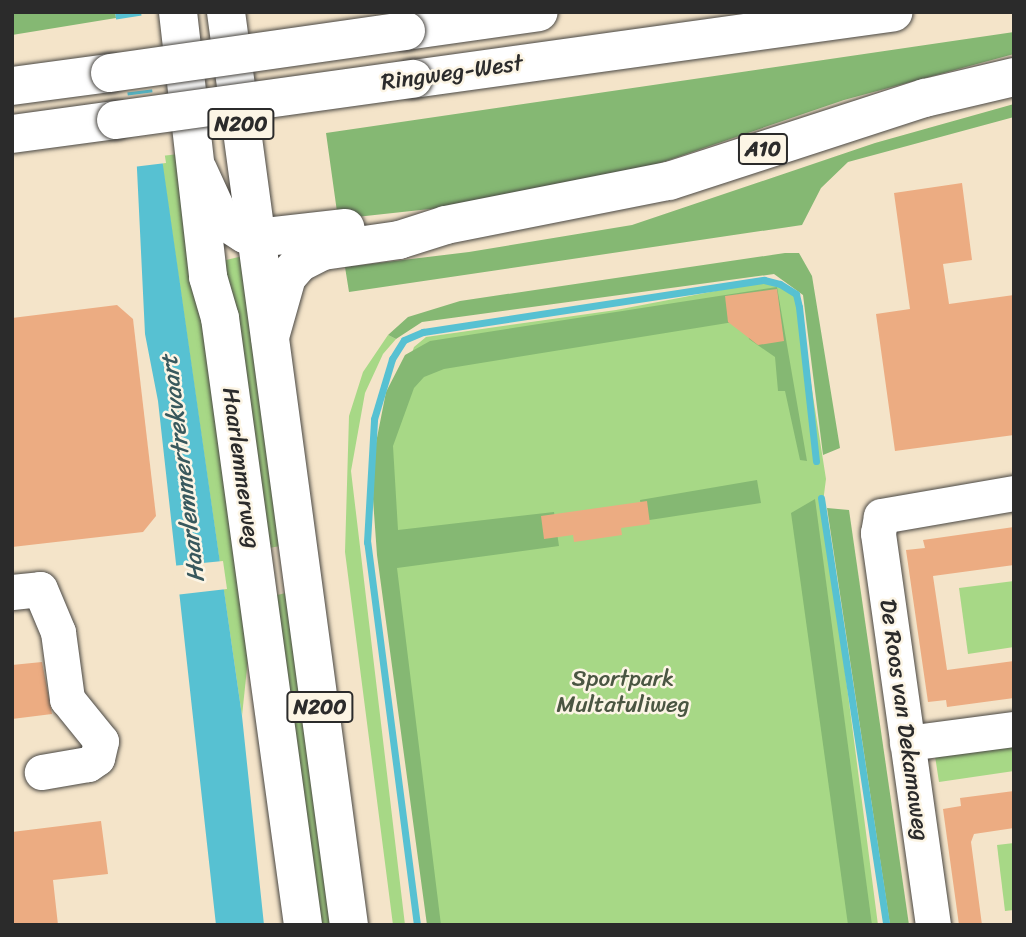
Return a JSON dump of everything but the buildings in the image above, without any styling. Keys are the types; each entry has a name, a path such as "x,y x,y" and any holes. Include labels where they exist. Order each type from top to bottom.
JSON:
{"main road":[{"name":"Haarlemmerweg","path":"178,12 208,276 220,318 303,925"},
{"name":"Haarlemmerweg","path":"226,12 349,925"},
{"path":"12,86 538,12"},
{"name":"Ringweg-West","path":"12,134 893,12"},
{"name":"A10","path":"270,337 287,277 304,258 338,247 399,240 446,225 669,181 925,98 1014,77"},
{"path":"198,170 220,218 256,236"},
{"name":"A10","path":"256,236 376,225 446,225"}],"street":[{"path":"406,31 443,12"},
{"name":"De Roos van Dekamaweg","path":"933,925 878,533 881,516 1014,493"},
{"path":"26,590 58,632 72,749"},
{"path":"42,772 72,768 97,758 101,741 67,699"},
{"path":"907,743 1014,729"}],"green space":[{"path":"12,12 115,12 116,18 12,35"},
{"path":"1014,32 1014,54 844,100 634,172 512,200 338,219 326,133"},
{"path":"1014,104 1014,117 848,162 821,188 802,225 349,292 345,267 469,252 632,225 875,143"},
{"path":"188,153 251,630 242,716 161,156"},
{"path":"799,253 812,276 840,448 823,455 803,295 774,274 422,322 396,339 388,335 408,317 460,301"},
{"path":"247,255 286,545 269,548 222,261"},
{"name":"Sportpark Multatuliweg","path":"773,280 792,289 799,307 826,479 823,502 878,925 428,925 381,525 400,387 414,347 426,337 616,310"},
{"path":"777,287 807,461 800,460 785,391 778,391 775,357 749,339 746,320 444,369 424,377 414,388 393,446 398,530 554,512 559,546 397,568 441,925 427,925 377,555 373,499 374,453 386,392 405,355 430,341"},
{"path":"388,335 396,339 383,354 365,393 351,471 405,925 393,925 345,552 349,416 363,372"},
{"path":"757,480 761,503 643,521 640,500"},
{"path":"815,499 872,925 848,925 791,513"},
{"path":"827,508 849,510 909,925 890,925"},
{"path":"1014,581 1014,647 968,654 959,588"},
{"path":"294,591 337,925 317,925 273,596"},
{"path":"1014,744 1014,771 939,782 935,756"},
{"path":"1014,843 1014,910 1005,911 997,845"}],"water":[{"name":"Haarlemmertrekvaart","path":"115,12 141,12 242,716 264,925 216,925 158,401 145,334 136,149"}],"pier":[{"path":"145,15 155,89 123,93 113,20"},
{"path":"155,92 166,163 133,167 124,96"},
{"path":"223,561 227,589 175,595 172,566"}],"waterway":[{"path":"417,925 367,542 374,419 392,359 404,340 423,332 764,280 780,284 796,294 799,307 816,461"},
{"path":"821,498 886,925"}]}
